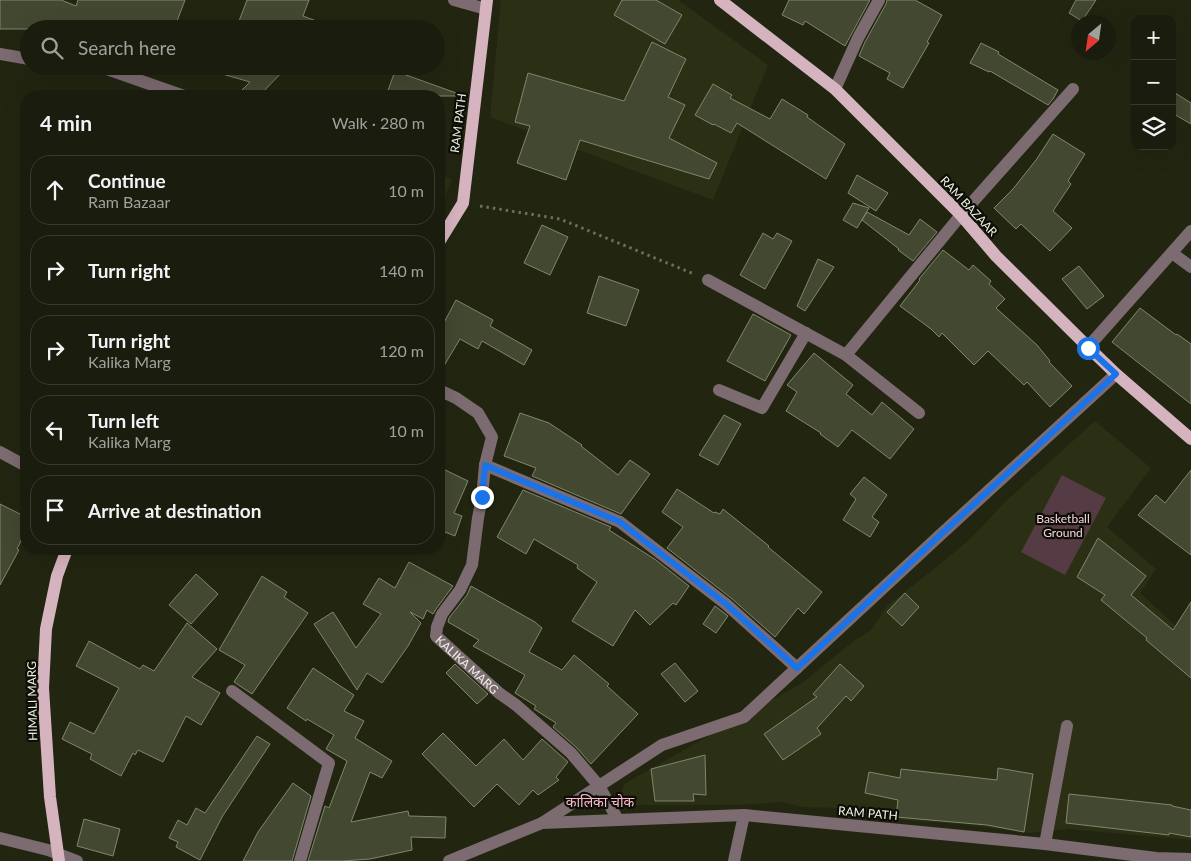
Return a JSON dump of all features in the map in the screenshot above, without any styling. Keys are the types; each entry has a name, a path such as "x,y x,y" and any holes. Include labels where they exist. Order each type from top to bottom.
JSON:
{"main road":[{"name":"RAM BAZAAR","path":"720,0 835,89 961,215 996,256 1088,348 1191,439"},
{"name":"RAM PATH","path":"445,230 463,203 486,4"},
{"name":"HIMALI MARG","path":"59,858 50,797 43,688 46,628 57,576 65,555"}],"street":[{"path":"454,0 486,4"},
{"path":"835,89 858,38 879,0"},
{"path":"0,54 20,57"},
{"path":"123,75 165,90"},
{"path":"846,355 961,215 1073,89"},
{"path":"1088,348 1191,231"},
{"path":"1172,253 1191,266"},
{"path":"708,280 846,355 919,413"},
{"path":"719,390 762,408 806,333"},
{"path":"449,861 542,823 662,745 744,717 1116,374"},
{"path":"445,393 478,413 492,436 485,465 620,522 726,604 797,668"},
{"path":"0,452 20,463"},
{"name":"KALIKA MARG","path":"485,465 472,565 460,590 442,614 437,626 436,636 499,693 516,705 571,753 599,786"},
{"path":"232,691 329,763 300,861"},
{"path":"1045,844 1067,726"},
{"path":"599,786 618,820"},
{"path":"734,861 744,815"},
{"name":"RAM PATH","path":"542,823 744,815 1045,844 1156,860 1191,859"},
{"path":"0,838 59,858 77,861"}],"path":[{"path":"463,203 560,220 708,280"}],"shaded area":[{"path":"501,0 678,0 768,65 713,200 490,117"},
{"path":"445,176 452,179 445,196"},
{"path":"1095,421 1151,468 1107,527 1156,569 1140,593 1191,640 1191,840 1068,829 1027,833 963,824 888,819 840,808 803,807 782,802 736,805 618,805 624,784 802,683 855,640 871,630 888,605 972,537 1006,501"}],"green space":[{"name":"Basketball Ground","path":"1062,475 1106,498 1065,575 1021,552"}],"building":[{"path":"0,0 61,0 76,6 78,0 185,0 177,20 20,20 20,29 0,29"},
{"path":"247,0 309,0 303,16 314,20 239,20"},
{"path":"622,0 656,0 682,15 665,44 614,15"},
{"path":"789,0 870,0 845,46 805,21 803,25 782,15"},
{"path":"887,0 915,0 942,15 927,42 929,43 903,88 887,79 890,73 859,56"},
{"path":"1076,0 1096,0 1086,15 1072,15 1069,13"},
{"path":"652,42 686,59 668,97 685,105 669,138 717,163 709,179 580,140 566,180 517,163 530,126 515,122 528,73 624,101"},
{"path":"981,43 999,52 998,54 1058,90 1048,105 990,71 970,63"},
{"path":"226,75 279,75 265,90 242,90 250,82"},
{"path":"394,75 406,75 459,94 458,96 445,96 445,90 388,90"},
{"path":"713,84 732,95 730,98 770,119 782,99 808,115 807,117 845,144 826,179 737,123 731,133 695,115"},
{"path":"1176,94 1191,103 1191,124 1176,115"},
{"path":"1053,134 1085,154 1068,181 1071,184 1053,211 1072,228 1050,251 1021,224 1016,229 994,208 1013,189 1036,160"},
{"path":"857,175 888,193 876,211 848,193"},
{"path":"853,203 869,208 857,228 843,220"},
{"path":"867,212 909,235 920,219 937,232 913,261 862,220"},
{"path":"542,225 568,237 550,275 524,263"},
{"path":"763,233 773,239 777,233 792,241 765,289 740,275"},
{"path":"943,250 969,270 973,265 991,281 989,284 1005,299 996,308 1037,345 1049,362 1072,386 1050,407 1027,382 1024,385 988,351 974,365 942,333 939,337 900,306"},
{"path":"818,259 834,267 805,311 797,306"},
{"path":"1079,266 1104,296 1087,309 1062,279"},
{"path":"599,276 639,290 626,326 587,313"},
{"path":"456,300 493,320 490,326 532,350 524,365 482,341 478,349 460,339 445,364 445,321"},
{"path":"1140,308 1191,344 1191,404 1112,342"},
{"path":"753,314 791,335 765,381 727,361"},
{"path":"814,353 853,385 846,394 872,415 882,402 914,429 890,459 852,430 838,447 821,433 786,411 797,392 787,385"},
{"path":"520,413 549,423 582,445 618,475 630,460 650,474 621,514 532,476 536,468 504,456"},
{"path":"724,415 741,424 718,465 699,455"},
{"path":"445,470 468,481 454,513 462,516 455,536 445,532"},
{"path":"1191,470 1191,555 1138,515 1156,495 1165,503"},
{"path":"864,477 887,495 872,517 879,522 870,537 843,520 856,499 850,494"},
{"path":"677,489 714,513 720,514 723,509 822,592 804,614 798,608 775,637 731,598 667,548 683,527 662,512"},
{"path":"523,490 611,527 609,530 656,560 689,586 676,605 673,603 650,625 635,610 613,646 572,621 597,582 577,568 578,565 534,539 526,554 497,537"},
{"path":"0,504 20,514 20,543 17,549 19,550 0,585"},
{"path":"1098,538 1146,576 1131,595 1173,630 1191,602 1191,678 1101,600 1105,595 1077,577"},
{"path":"409,562 453,586 433,614 427,610 423,619 410,612 421,623 408,646 382,683 367,673 357,690 314,624 333,612 356,648 381,614 363,604 379,578 395,588"},
{"path":"196,574 218,594 191,624 169,605"},
{"path":"262,576 287,592 284,597 308,613 252,694 234,682 245,665 219,650"},
{"path":"471,586 535,622 542,628 529,652 562,670 574,655 609,684 607,686 638,714 591,764 576,747 553,727 556,723 534,709 536,706 515,693 525,675 473,646 479,640 448,622"},
{"path":"905,593 919,607 902,626 887,612"},
{"path":"715,606 728,616 716,633 703,624"},
{"path":"187,623 217,649 192,677 220,693 201,725 186,716 163,762 138,750 135,755 133,753 121,776 90,759 92,754 62,739 70,722 94,734 119,688 76,666 89,641 140,669 143,665 154,671"},
{"path":"675,663 698,691 685,702 661,674"},
{"path":"455,664 488,694 477,704 446,673"},
{"path":"840,664 864,686 851,701 846,696 817,728 821,734 783,760 764,734 817,697 813,694"},
{"path":"313,668 354,695 344,711 364,721 355,738 392,761 382,778 370,772 351,822 408,811 409,816 446,817 445,838 411,837 412,850 370,859 308,861 325,806 329,808 347,761 326,749 334,735 307,719 306,721 287,708"},
{"path":"443,733 476,766 504,739 523,760 542,739 568,762 556,777 559,780 538,795 533,790 519,805 497,784 474,807 422,754"},
{"path":"257,736 270,744 222,817 200,860 176,847 178,842 169,838 178,820 187,825 196,808 205,813"},
{"path":"705,755 706,795 693,794 694,801 655,801 651,769"},
{"path":"998,768 1033,774 1024,832 987,825 896,817 898,800 865,793 869,772 900,778 901,769 997,780"},
{"path":"293,783 311,796 292,861 243,861 258,832"},
{"path":"1069,794 1172,805 1191,810 1191,837 1169,833 1169,835 1066,823"},
{"path":"84,819 120,829 113,856 77,846"}],"district":[{"name":"कालिका चोक","path":"600,801"}],"route":[{"path":"482,497 485,465 620,522 726,604 797,668 1116,374 1088,348"}]}
